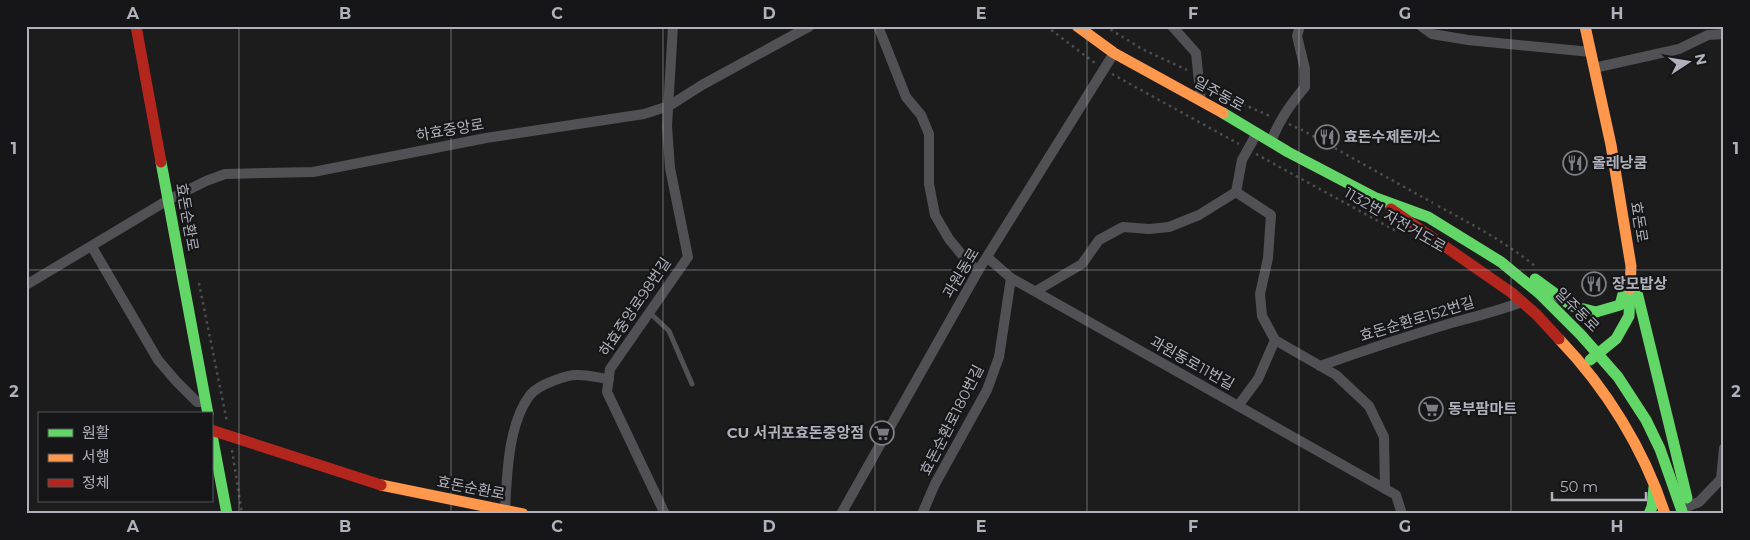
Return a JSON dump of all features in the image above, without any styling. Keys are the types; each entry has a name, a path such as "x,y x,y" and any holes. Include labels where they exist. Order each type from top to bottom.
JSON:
{"main road":[{"name":"효돈순환로","path":"136,26 208,412"},
{"name":"일주동로","path":"1077,26 1114,53 1288,152 1376,198 1428,218 1501,262 1540,294 1599,354 1618,377 1646,420 1687,511"},
{"name":"효돈로","path":"1583,364 1599,354 1616,339 1629,316 1630,266 1611,145 1585,26"},
{"name":"일주동로","path":"1376,198 1522,302 1537,315 1583,364 1637,445 1655,483 1665,514"},
{"path":"1428,218 1471,234 1492,246 1572,306 1596,312 1620,305 1630,266"},
{"path":"1630,266 1687,511"},
{"name":"효돈순환로","path":"212,430 383,486 523,514"},
{"name":"효돈순환로","path":"212,435 227,514"},
{"path":"1649,514 1652,507 1655,483"}],"street":[{"name":"하효중앙로98번길","path":"665,514 607,392 610,369 688,256 670,168 667,126 673,26"},
{"name":"하효중앙로","path":"26,285 168,200 206,181 225,174 312,172 476,140 644,114 669,106 810,26"},
{"path":"878,26 906,97 921,115 929,134 929,184 934,214 949,239 978,271"},
{"path":"1172,26 1196,53 1201,101"},
{"path":"1271,141 1280,120 1289,106 1305,88 1305,69 1297,36 1300,26"},
{"path":"1421,26 1432,34 1441,36 1591,52"},
{"path":"1594,68 1679,49 1708,35 1724,34"},
{"name":"과원동로","path":"840,514 978,271 988,258 1114,53"},
{"path":"1036,291 1082,264 1099,240 1122,226 1149,229 1169,228 1199,215 1236,192 1242,160 1257,133"},
{"path":"1236,192 1271,215 1268,258 1260,294 1262,316 1274,340 1336,375 1369,406 1384,437 1385,489 1396,495 1402,514"},
{"path":"92,247 158,360 197,402 206,402"},
{"name":"과원동로11번길","path":"988,258 1011,278 1385,489"},
{"name":"효돈순환로180번길","path":"922,514 935,484 990,382 999,357 1011,278"},
{"name":"효돈순환로152번길","path":"1320,366 1380,344 1501,310 1522,302"},
{"path":"1238,406 1258,379 1274,340"},
{"path":"505,510 509,460 516,426 522,409 531,394 545,384 565,376 578,375 609,379"},
{"path":"1687,511 1699,502 1721,479 1724,448"}],"lane":[{"path":"649,311 669,331 692,384"}],"path":[{"name":"1132번 자전거도로","path":"1046,26 1104,70 1403,235"}],"traffic: fast":[{"path":"1223,113 1288,152 1376,198 1428,217 1501,262 1540,294 1581,335 1618,377 1646,420 1660,449 1683,514"},
{"path":"161,162 208,412"},
{"path":"1535,279 1572,306 1596,312 1620,305 1625,287"},
{"path":"1635,284 1687,498"},
{"path":"1590,360 1616,339 1629,316 1630,289"},
{"path":"212,435 227,514"},
{"path":"1649,514 1652,507 1654,487"}],"traffic: slow":[{"path":"1077,26 1114,53 1223,113"},
{"path":"1585,26 1611,145 1631,266 1630,289"},
{"path":"1559,339 1592,378 1622,420 1646,466 1665,514"},
{"path":"381,485 523,514"}],"traffic: jam":[{"path":"136,26 161,162"},
{"path":"1391,209 1512,293 1537,315 1559,339"},
{"path":"212,430 381,485"}],"place":[{"name":"효돈수제돈까스","path":"1327,137"},
{"name":"올레낭쿰","path":"1575,163"},
{"name":"장모밥상","path":"1594,284"},
{"name":"동부팜마트","path":"1431,409"},
{"name":"CU 서귀포효돈중앙점","path":"882,433"}]}
